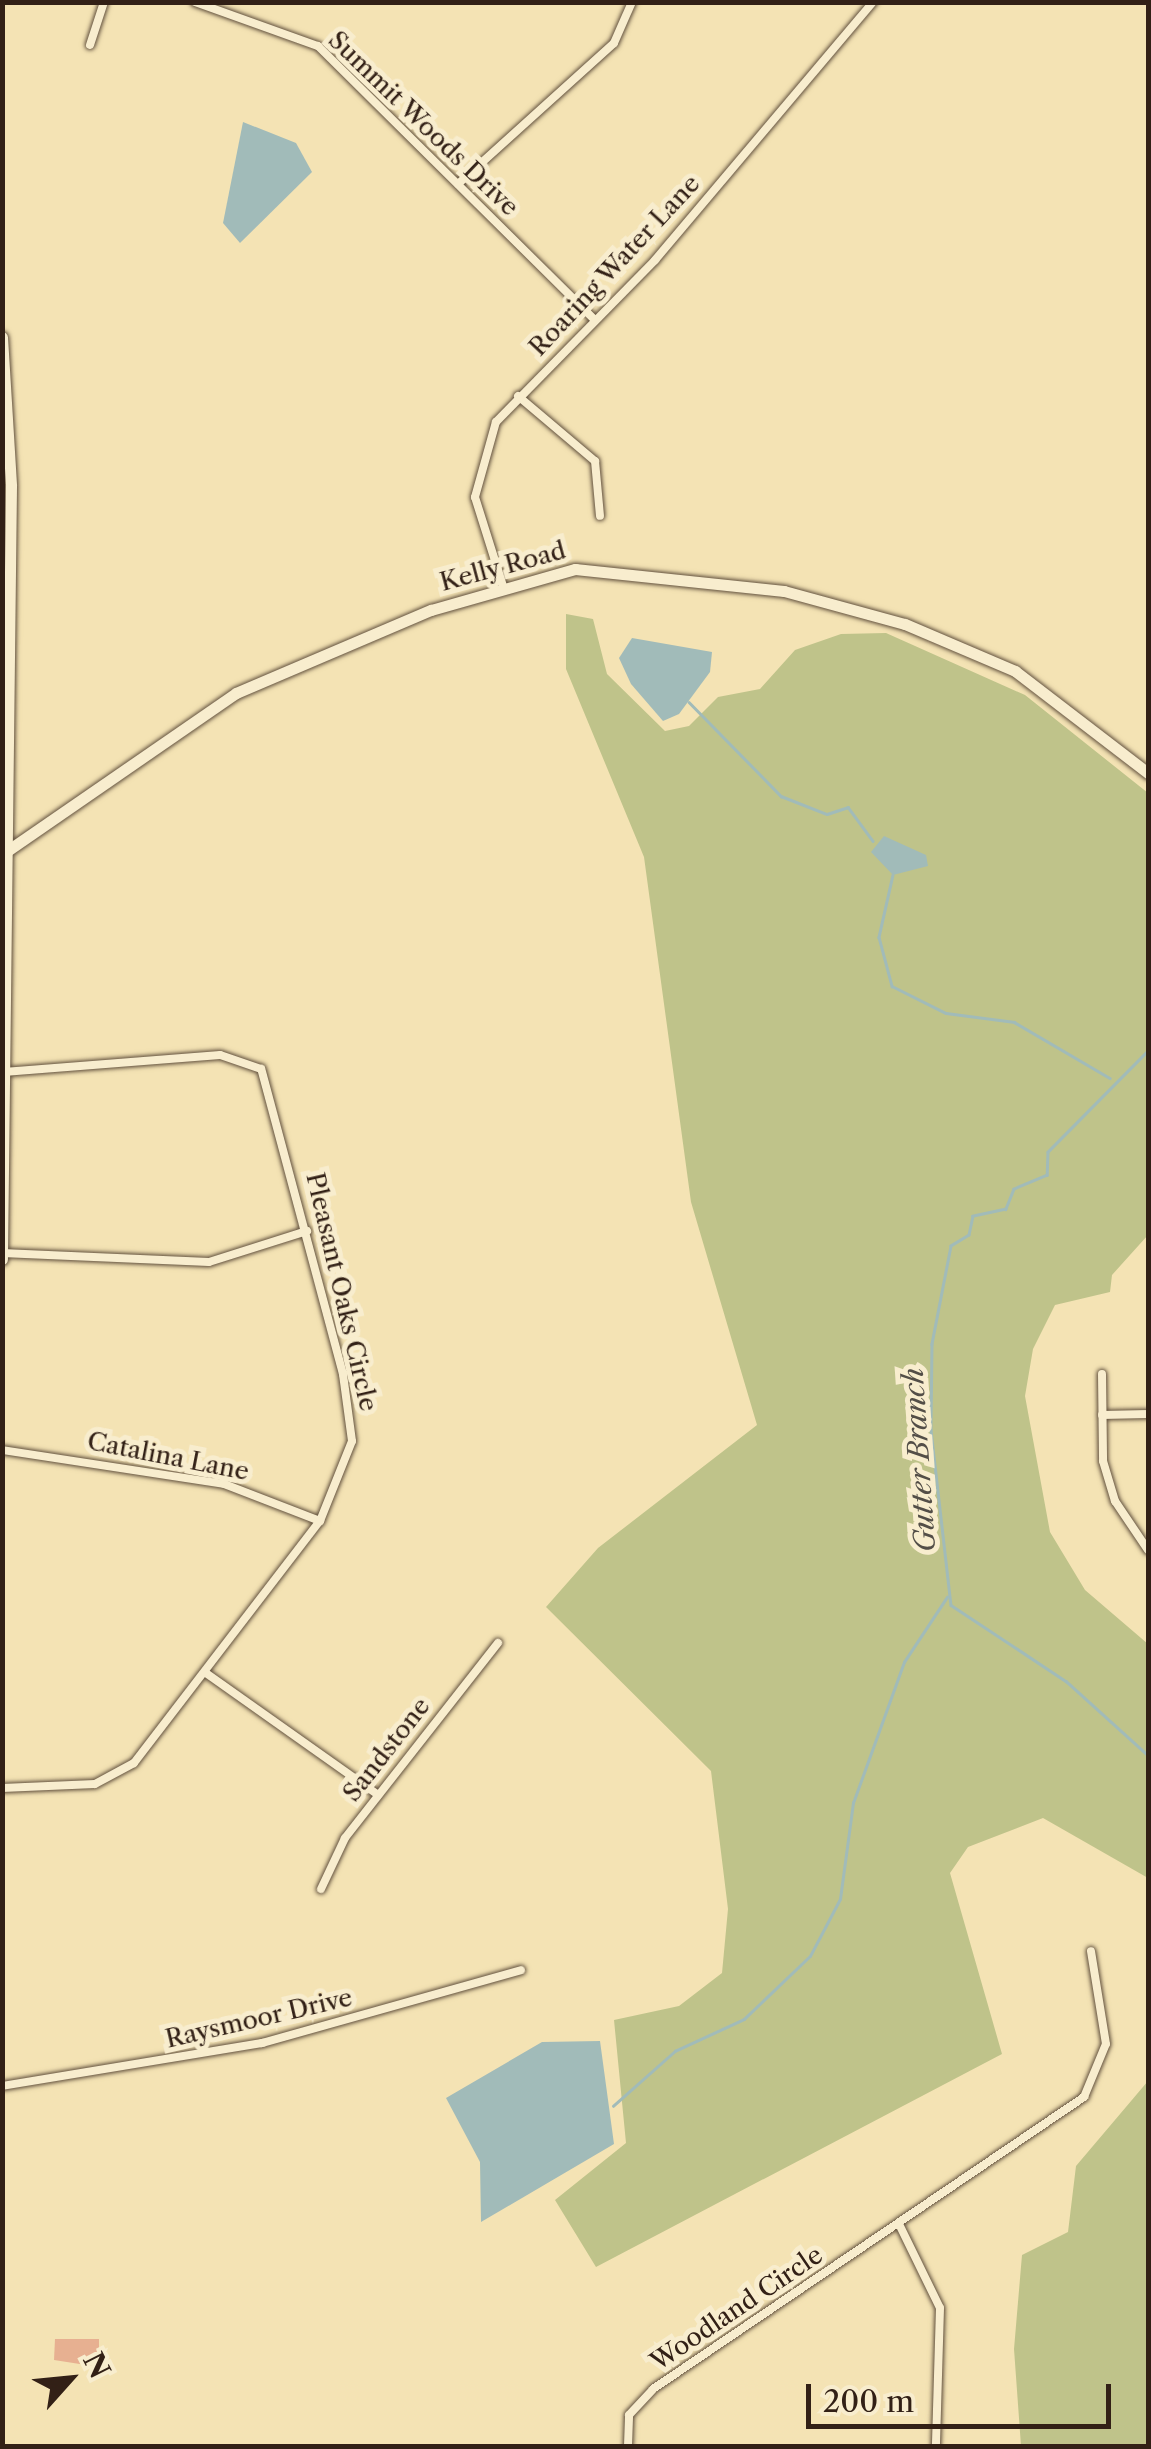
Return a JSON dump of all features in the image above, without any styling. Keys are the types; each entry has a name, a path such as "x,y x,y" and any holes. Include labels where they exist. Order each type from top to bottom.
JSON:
{"street":[{"path":"90,45 104,2"},
{"name":"Summit Woods Drive","path":"195,2 318,46 595,320"},
{"path":"458,184 614,42 632,2"},
{"name":"Roaring Water Lane","path":"503,586 475,486 490,432 518,396 595,320 873,2"},
{"path":"2,337 10,432 2,1256 210,1262 307,1231"},
{"path":"518,396 594,461 600,516"},
{"name":"Kelly Road","path":"6,851 236,693 503,586 614,569 858,608 1014,672 1148,773"},
{"name":"Pleasant Oaks Circle","path":"2,1788 114,1778 206,1672 320,1521 345,1477 352,1426 271,1086 251,1061 4,1072"},
{"path":"1102,1374 1102,1415 1115,1501 1148,1550"},
{"path":"1102,1415 1148,1414"},
{"name":"Catalina Lane","path":"2,1450 224,1484 320,1521"},
{"name":"Sandstone","path":"320,1889 378,1795 498,1643"},
{"path":"206,1672 378,1795"},
{"name":"Woodland Circle","path":"628,2446 630,2415 642,2398 1068,2112 1093,2084 1106,2044 1092,1951"},
{"name":"Raysmoor Drive","path":"2,2086 262,2042 521,1970"},
{"path":"900,2226 940,2308 936,2446"}],"green space":[{"path":"566,614 593,619 607,674 665,731 689,726 718,697 760,689 795,650 841,634 886,633 1025,695 1148,793 1148,1235 1112,1275 1110,1292 1055,1305 1033,1349 1025,1396 1050,1532 1085,1590 1148,1644 1148,1878 1043,1818 968,1847 950,1873 1002,2054 596,2267 555,2200 626,2143 614,2020 679,2006 722,1973 728,1909 711,1771 546,1607 598,1548 757,1425 691,1202 644,857 566,669"},
{"path":"1148,2081 1148,2446 1021,2446 1014,2349 1022,2255 1068,2232 1076,2166"}],"water":[{"path":"243,122 296,143 312,172 240,243 223,223"},
{"path":"632,638 712,652 710,672 679,714 663,721 631,684 619,658"},
{"path":"884,836 926,855 928,866 893,875 871,852"},
{"path":"600,2041 614,2144 481,2222 480,2162 446,2098 542,2042"}],"building":[{"path":"55,2339 99,2339 99,2367 54,2360"}],"waterway":[{"path":"689,702 781,796 827,814 848,807 873,841"},
{"path":"893,875 879,937 892,986 946,1013 1014,1022 1110,1078"},
{"name":"Gutter Branch","path":"1148,1051 1048,1152 1047,1175 1014,1189 1006,1209 973,1216 969,1235 951,1246 932,1344 931,1430 951,1605 1066,1681 1148,1755"},
{"path":"613,2106 675,2051 744,2019 810,1956 840,1899 853,1803 904,1662 947,1597"}]}
